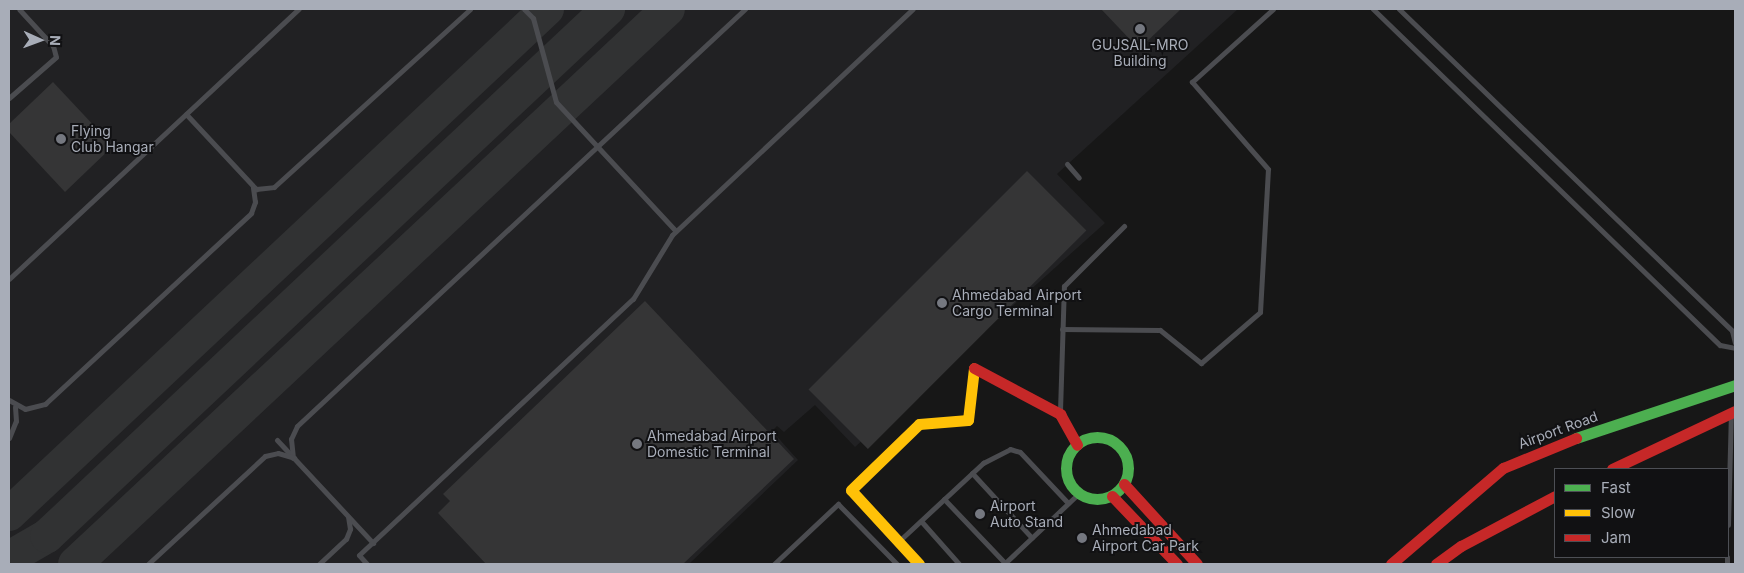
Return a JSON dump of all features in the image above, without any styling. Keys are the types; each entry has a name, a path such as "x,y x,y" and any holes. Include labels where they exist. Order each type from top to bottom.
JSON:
{"main road":[{"path":"920,564 851,490 919,424 968,420 974,366 1060,414 1077,445"},
{"name":"Airport Road","path":"1391,564 1503,468 1542,449 1735,385"},
{"path":"1614,468 1733,412"},
{"path":"1104,438 1120,447 1128,465 1124,484 1112,496 1093,499 1079,493 1067,472 1067,462 1077,445 1104,438"},
{"path":"1124,484 1198,564"},
{"path":"1112,496 1177,564"},
{"path":"1436,564 1461,546 1554,497"}],"lane":[{"path":"9,98 56,57 53,46 19,9"},
{"path":"9,279 299,9"},
{"path":"253,186 268,188 285,181 470,9"},
{"path":"524,9 533,18 556,102 596,148 676,232"},
{"path":"294,458 290,444 298,426 746,9"},
{"path":"367,564 359,555 623,310 676,232 913,9"},
{"path":"1062,329 1160,330 1201,363 1260,312 1268,169 1192,82 1273,9"},
{"path":"1373,9 1720,346 1735,348"},
{"path":"1399,9 1732,330 1735,343"},
{"path":"15,407 40,407 251,213 256,198 253,186 186,114"},
{"path":"1067,164 1079,178"},
{"path":"1060,414 1064,286 1124,226"},
{"path":"9,400 15,407 16,421 9,438"},
{"path":"1729,502 1733,412"},
{"path":"277,440 373,543"},
{"path":"898,542 972,473 999,452 1010,449 1020,452 1068,503"},
{"path":"148,564 264,456 282,453 294,458"},
{"path":"972,473 1032,538"},
{"path":"944,499 1004,564 1079,493"},
{"path":"774,564 838,504 897,564"},
{"path":"319,564 348,536 349,522 344,513"},
{"path":"921,521 959,564"}],"shaded area":[{"path":"9,9 1238,9 1057,174 1105,223 855,447 815,405 784,432 777,426 772,431 798,460 689,564 9,564"}],"building":[{"name":"GUJSAIL-MRO Building","path":"1101,9 1181,9 1139,49"},
{"name":"Flying Club Hangar","path":"53,82 113,146 65,192 9,132 9,124"},
{"name":"Ahmedabad Airport Cargo Terminal","path":"1027,171 1086,230 868,449 809,389"},
{"name":"Ahmedabad Airport Domestic Terminal","path":"645,301 794,459 683,564 486,564 438,513 450,501 443,494"}],"taxiway":[{"path":"9,514 547,9"},
{"path":"9,558 47,536 608,9"},
{"path":"75,564 668,9"}],"traffic: fast":[{"path":"1576,438 1735,385"},
{"path":"1097,437 1114,442 1119,446 1123,451 1128,468 1123,485 1119,490 1114,494 1097,499 1080,494 1075,490 1071,485 1066,468 1071,451 1075,446 1080,442 1097,437"}],"traffic: slow":[{"path":"919,564 851,490 919,424 968,420 974,368"}],"traffic: jam":[{"path":"974,368 1060,414 1077,445"},
{"path":"1614,468 1735,411"},
{"path":"1391,564 1503,468 1576,438"},
{"path":"1124,484 1197,564"},
{"path":"1112,496 1177,564"},
{"path":"1436,564 1461,546 1554,497"}],"place":[{"name":"GUJSAIL-MRO Building","path":"1140,29"},
{"name":"Flying Club Hangar","path":"61,139"},
{"name":"Ahmedabad Airport Cargo Terminal","path":"942,303"},
{"name":"Ahmedabad Airport Domestic Terminal","path":"637,444"},
{"name":"Airport Auto Stand","path":"980,514"},
{"name":"Ahmedabad Airport Car Park","path":"1082,538"}]}
